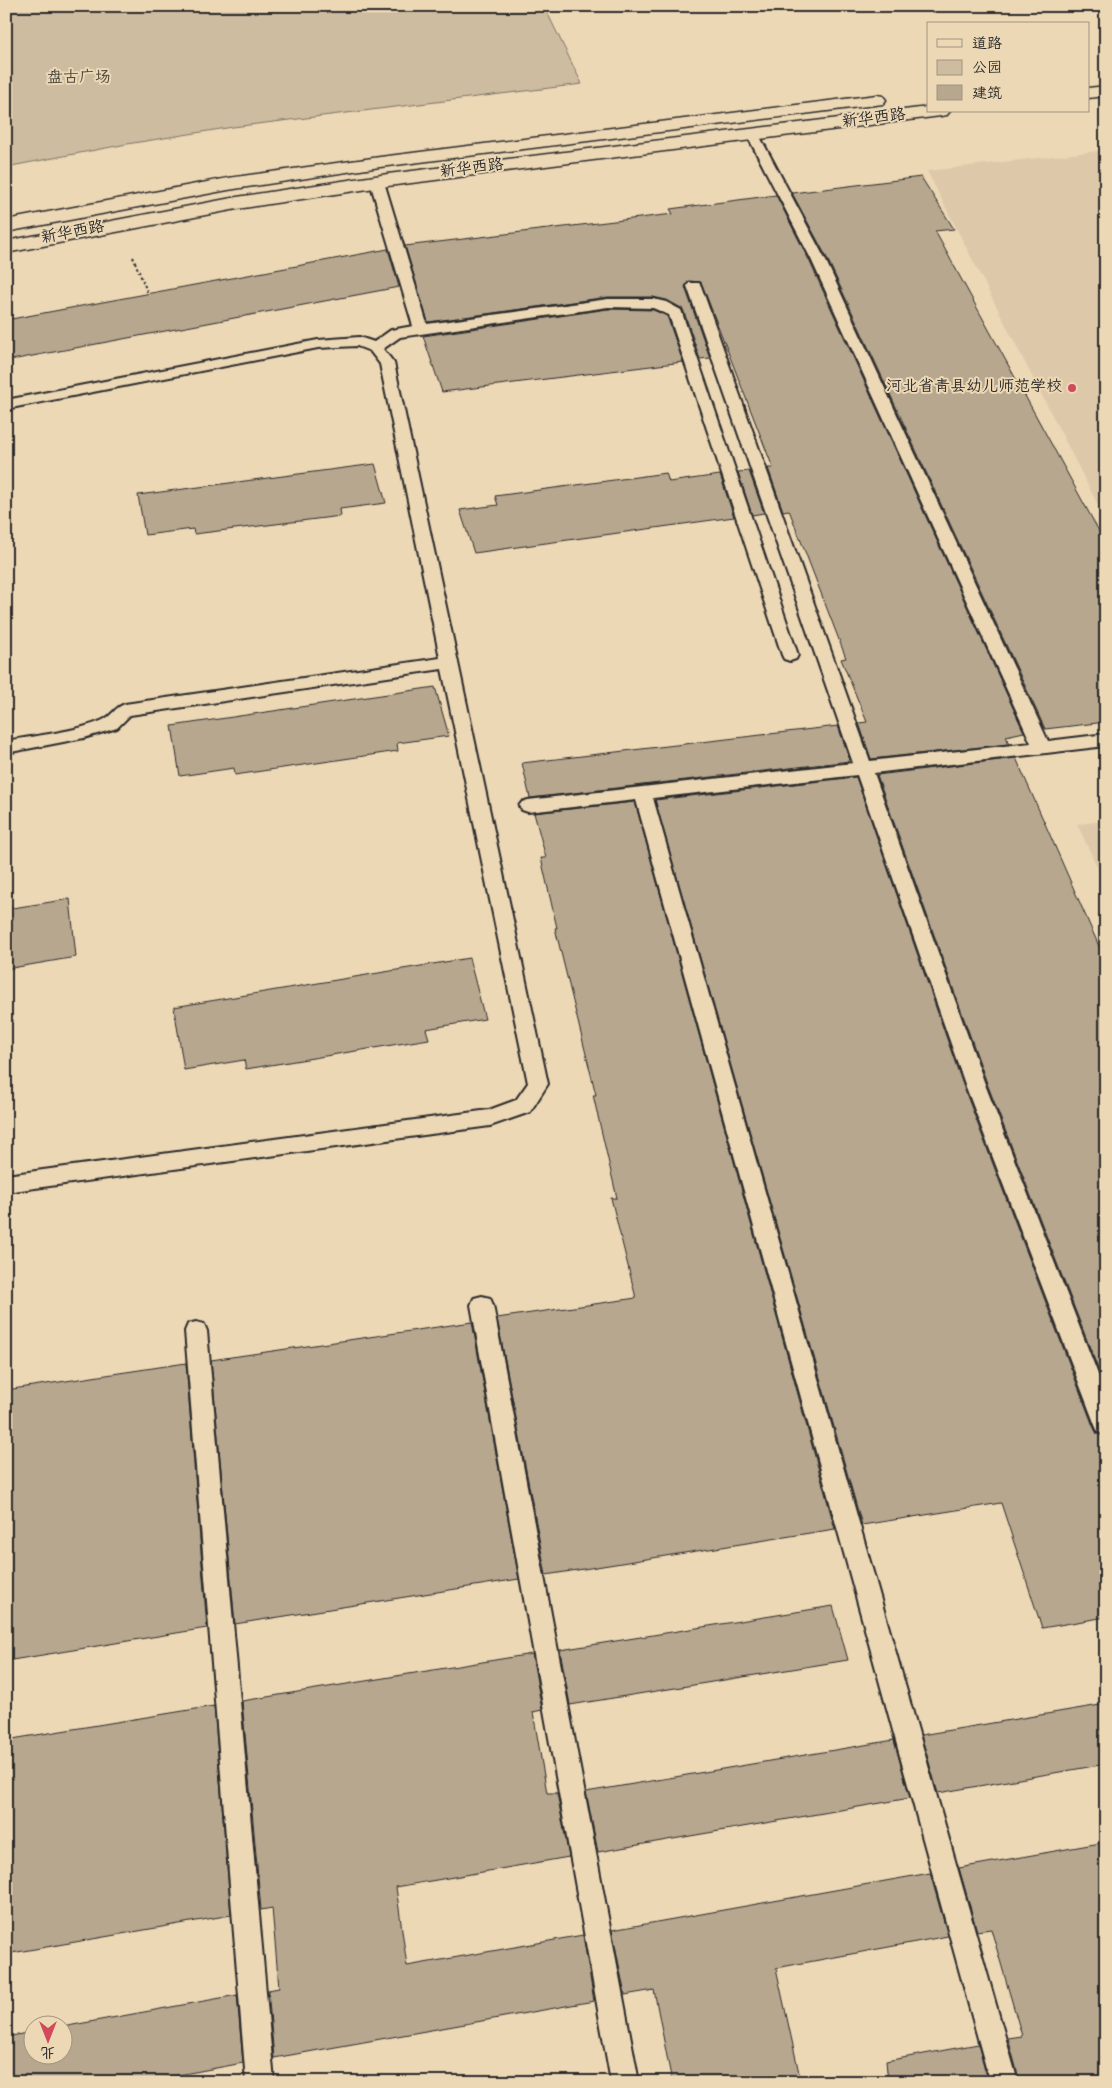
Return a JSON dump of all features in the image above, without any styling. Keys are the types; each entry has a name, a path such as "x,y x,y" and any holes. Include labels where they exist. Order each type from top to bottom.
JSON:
{"main road":[{"path":"1090,93 1106,91"},
{"name":"新华西路","path":"6,226 228,184 380,162 899,97"},
{"name":"新华西路","path":"6,247 237,203 377,182 933,112"}],"lane":[{"path":"753,135 818,259 1042,747"},
{"path":"377,182 421,329"},
{"path":"694,286 976,1087 1106,1425"},
{"path":"375,348 396,333 421,329 608,303 636,302 668,305 676,313 790,655"},
{"path":"6,405 318,344 359,341 375,348 387,363 538,1084 523,1106 490,1118 6,1184"},
{"path":"6,747 84,732 111,724 126,710 449,662"},
{"path":"528,806 1106,740"},
{"path":"643,793 1004,2082"},
{"path":"482,1305 625,2082"},
{"path":"196,1331 260,2082"}],"shaded area":[{"name":"河北省青县幼儿师范学校","path":"1106,150 1106,521 927,171"},
{"path":"1106,821 1106,886 1077,824"}],"green space":[{"name":"盘古广场","path":"6,6 544,6 582,84 233,127 127,144 6,167"}],"building":[{"path":"921,177 954,229 935,231 1106,544 1106,722 1045,729 827,258 792,193"},
{"path":"776,195 809,260 1024,732 1006,736 1009,744 871,759 859,723 867,722 841,659 846,658 789,510 783,511 768,468 773,468 701,282 689,281 685,287 710,358 700,359 683,309 667,300 653,297 608,297 428,322 405,246 673,214 670,209"},
{"path":"388,249 399,287 6,361 6,320"},
{"path":"608,309 653,310 667,316 683,362 442,392 423,336"},
{"path":"375,464 386,503 340,509 341,516 194,534 193,529 145,535 138,495"},
{"path":"749,471 764,513 752,515 738,472"},
{"path":"666,473 669,482 720,475 734,517 474,553 460,510 498,505 495,496"},
{"path":"435,687 449,736 397,743 398,751 235,775 234,768 180,776 172,726"},
{"path":"838,726 850,761 530,798 522,763"},
{"path":"1016,758 1106,962 1106,1389 988,1086 877,775"},
{"path":"856,777 964,1088 1093,1426 1097,1434 1106,1437 1106,1617 1042,1628 1001,1503 862,1525 655,800"},
{"path":"635,802 835,1529 546,1575 497,1318 636,1298 611,1198 617,1198 593,1095 596,1095 555,928 557,928 541,858 546,858 534,813"},
{"path":"70,899 76,957 6,969 6,909"},
{"path":"469,958 485,1019 426,1029 429,1039 246,1069 244,1060 184,1070 174,1007"},
{"path":"472,1322 519,1579 235,1624 211,1360"},
{"path":"186,1363 207,1628 6,1661 6,1390"},
{"path":"833,1606 848,1660 570,1705 560,1650"},
{"path":"532,1654 542,1710 533,1712 547,1793 557,1793 569,1857 396,1887 407,1966 583,1935 594,2001 274,2058 268,1990 279,1988 272,1908 261,1910 242,1701"},
{"path":"1106,1704 1106,1764 938,1793 921,1735"},
{"path":"214,1706 231,1915 6,1954 6,1740"},
{"path":"894,1740 910,1798 598,1852 586,1792"},
{"path":"1106,1842 1106,2082 1020,2082 1008,2038 1022,2036 991,1929 977,1931 959,1868"},
{"path":"930,1873 948,1936 776,1968 801,2082 672,2082 654,1990 625,1995 612,1930"},
{"path":"237,1995 243,2063 141,2082 6,2082 6,2037 22,2034 22,2066 72,2066 72,2025"},
{"path":"978,2044 988,2082 888,2082 886,2061"}],"place":[{"name":"河北省青县幼儿师范学校","path":"1072,388"}]}
